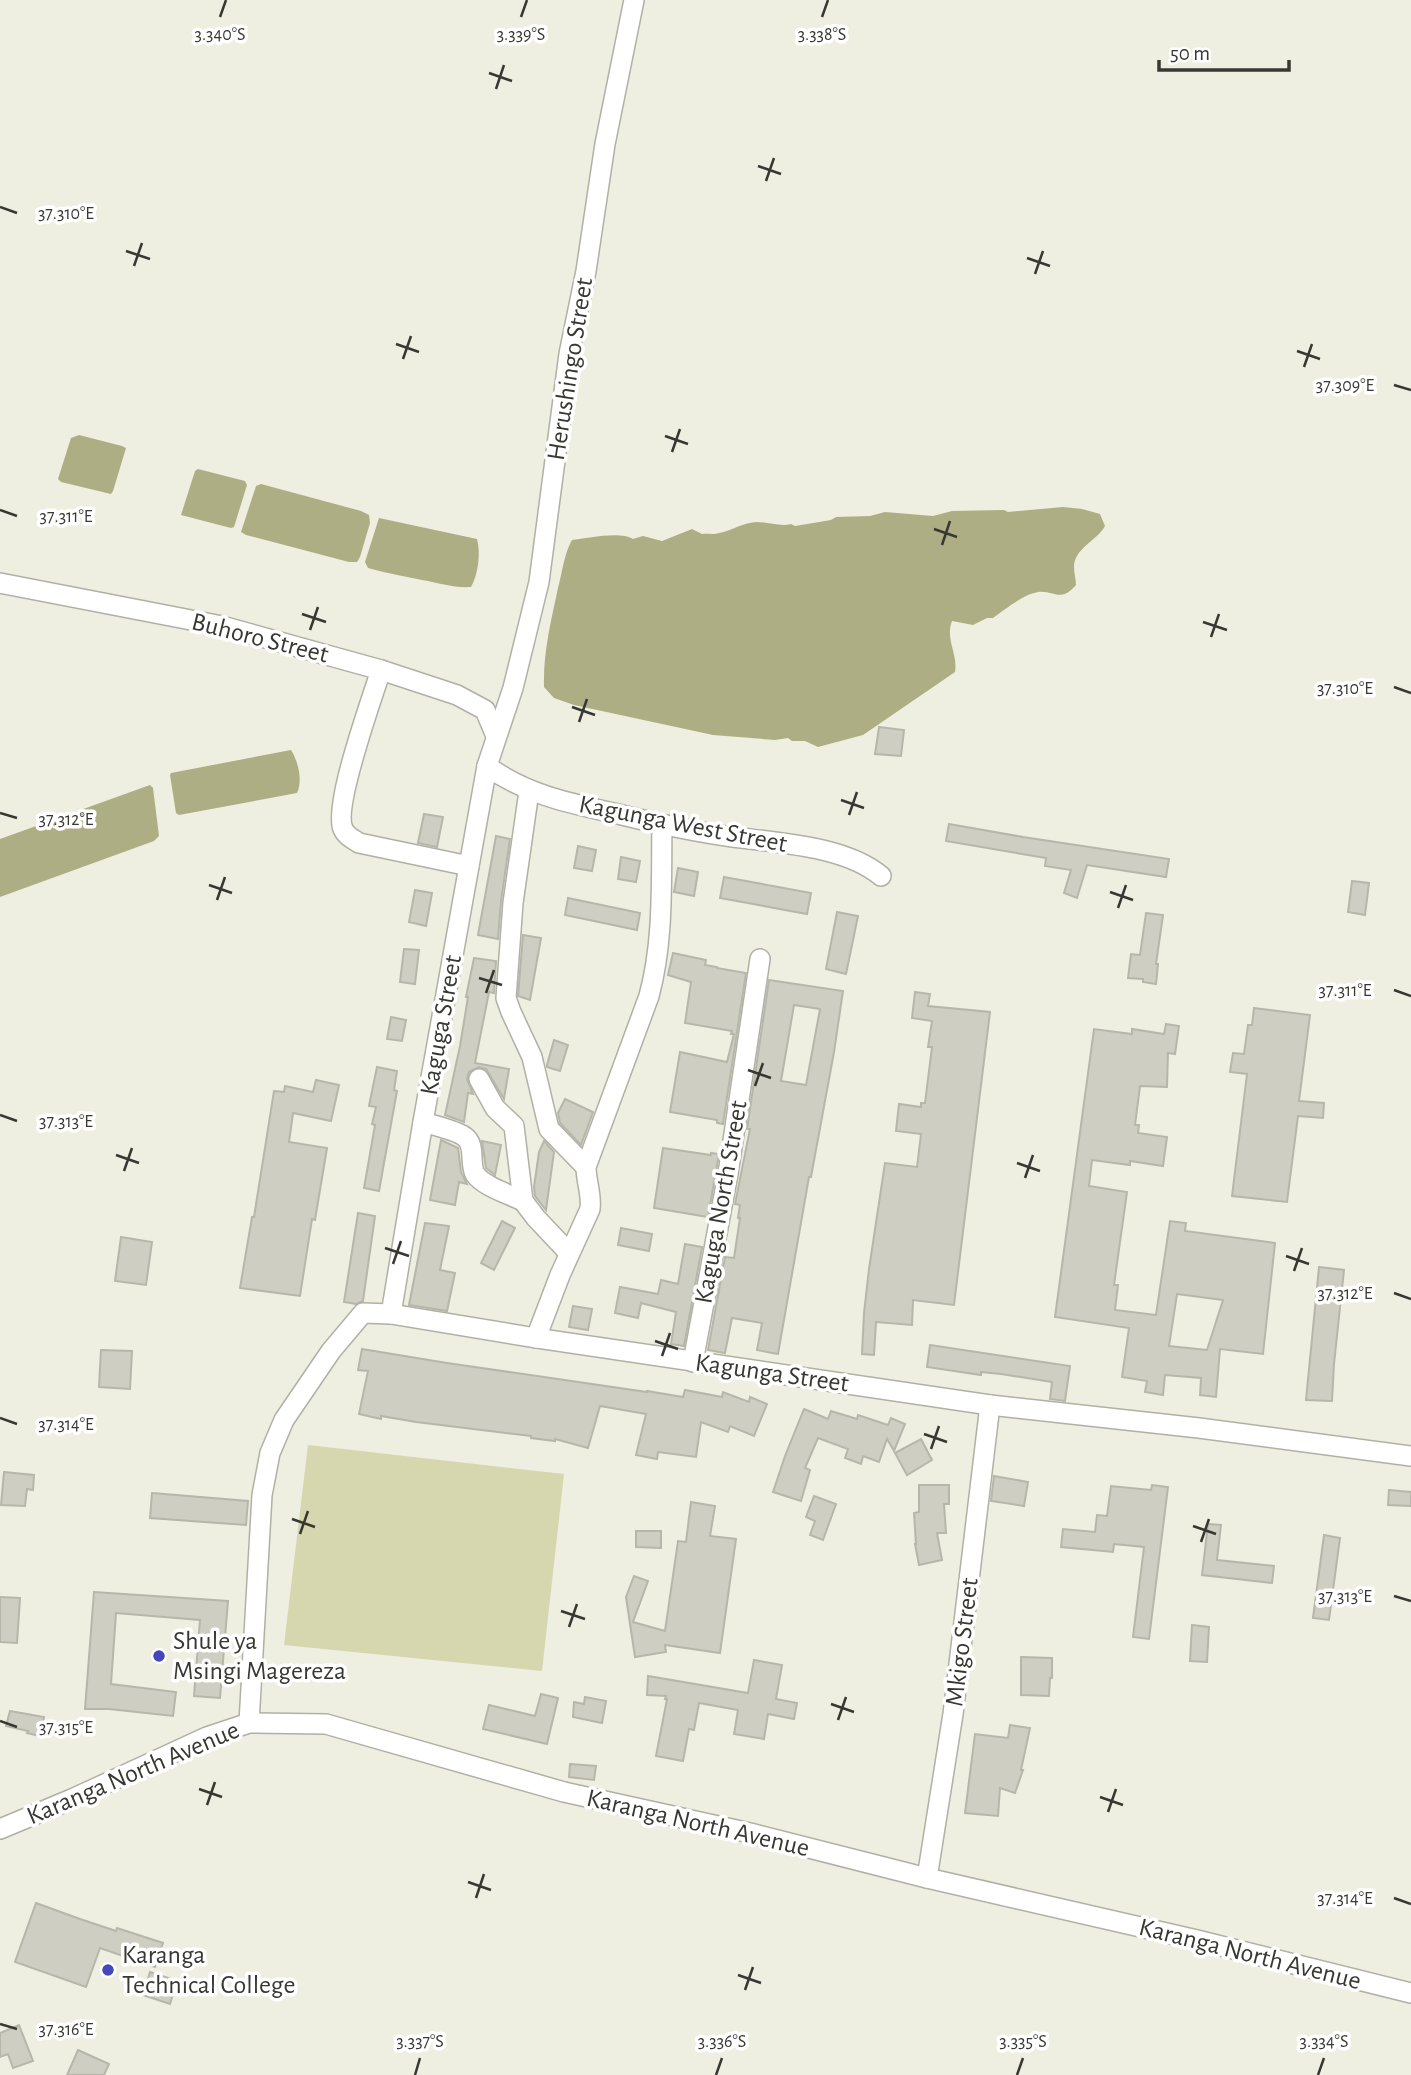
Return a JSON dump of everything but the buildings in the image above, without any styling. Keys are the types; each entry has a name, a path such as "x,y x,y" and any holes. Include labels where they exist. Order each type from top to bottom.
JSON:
{"street":[{"name":"Herushingo Street","path":"496,736 513,688 539,582 569,354 586,271 605,144 634,0"},
{"name":"Buhoro Street","path":"0,583 222,626 381,670 457,695 485,710 496,736"},
{"path":"381,670 345,793 342,827 348,836 359,843 469,866"},
{"name":"Kaguga Street","path":"391,1314 487,766 496,736"},
{"name":"Kagunga West Street","path":"487,766 505,779 553,799 662,824 840,854 870,866 881,876"},
{"path":"529,791 513,902 506,998 532,1057 549,1129 586,1167"},
{"path":"536,1338 569,1253 590,1209 586,1167 649,996 656,970 662,824"},
{"name":"Kaguga North Street","path":"693,1362 728,1174 760,959"},
{"path":"479,1079 495,1108 514,1126 523,1201"},
{"path":"423,1122 466,1137 470,1144 476,1176 523,1201 569,1253"},
{"name":"Kagunga Street","path":"248,1723 262,1495 270,1452 285,1419 345,1332 363,1313 391,1314 990,1405 1199,1428 1411,1456"},
{"name":"Mkigo Street","path":"927,1878 953,1714 990,1405"},
{"name":"Karanga North Avenue","path":"0,1829 207,1737 248,1723 326,1724 564,1792 750,1833 1411,1993"}],"shaded area":[{"path":"79,435 126,448 111,494 58,479 71,438"},
{"path":"198,469 245,481 247,485 234,527 181,515 195,471"},
{"path":"261,484 369,515 370,523 357,562 241,532 256,486"},
{"path":"1063,507 1100,514 1105,526 1075,560 1076,585 1065,594 1040,592 1029,595 993,618 973,625 952,621 950,634 955,672 863,735 818,747 788,738 775,740 713,735 574,705 554,698 544,687 550,625 572,540 612,535 633,539 643,536 662,541 692,529 702,534 715,534 752,522 795,526 836,517 870,516 885,512 933,516 952,511 1008,512"},
{"path":"379,518 477,539 478,564 471,587 446,585 368,568 365,562"},
{"path":"291,750 299,771 297,793 179,815 176,813 171,773"},
{"path":"150,785 153,788 159,836 154,841 0,897 0,839"},
{"path":"308,1445 564,1474 542,1671 284,1645"}],"place":[{"name":"Shule ya Msingi Magereza","path":"159,1656"},
{"name":"Karanga Technical College","path":"108,1970"}]}
